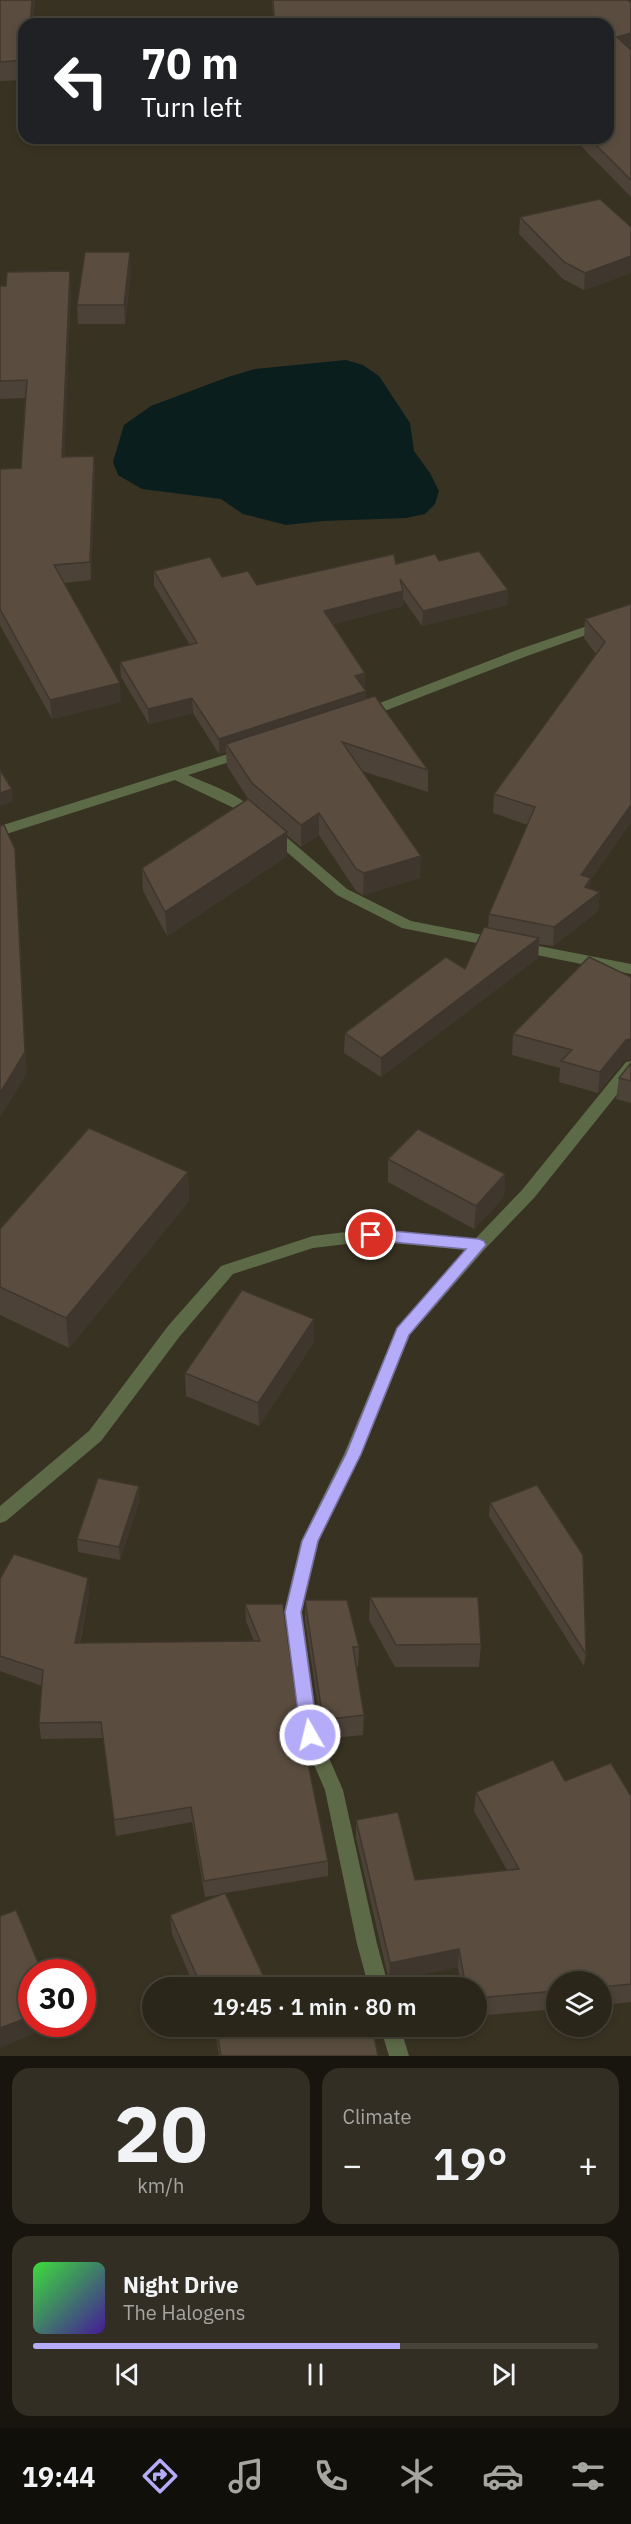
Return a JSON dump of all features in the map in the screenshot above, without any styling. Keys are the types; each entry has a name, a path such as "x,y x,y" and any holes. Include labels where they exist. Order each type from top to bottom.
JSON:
{"street":[{"path":"348,720 522,653 631,615"},
{"path":"0,831 261,747"},
{"path":"174,774 242,806 342,892 407,925 631,969"},
{"path":"376,1977 334,1790 310,1735 293,1612 310,1541 353,1454 403,1332 479,1245 528,1194 631,1066"},
{"path":"0,1516 95,1436 174,1331 227,1270 313,1242 371,1235 479,1245"},
{"path":"393,2037 399,2056"}],"water":[{"path":"346,360 363,365 379,376 410,423 414,451 430,473 439,491 435,504 425,514 406,518 323,521 286,525 243,514 221,499 142,489 118,475 113,462 124,425 151,406 255,369"}],"building":[{"path":"0,0 32,0 30,18 18,18 18,60 0,62"},
{"path":"273,0 627,0 631,2 631,33 617,37 631,50 631,180 595,144 614,144 614,18 264,18 274,16"},
{"path":"600,199 631,227 631,256 585,273 564,262 520,217"},
{"path":"85,252 130,252 124,305 77,305"},
{"path":"70,271 62,457 94,456 90,562 54,565 120,683 50,700 0,609 0,469 21,468 27,380 0,381 0,286 6,286 7,272"},
{"path":"479,551 508,590 423,611 400,579 403,591 324,611 365,673 355,676 366,691 219,739 192,698 148,709 120,662 197,643 154,571 210,557 222,577 248,571 257,585 394,554 396,564 435,554 439,561"},
{"path":"631,604 631,805 581,875 591,878 585,887 600,892 554,927 489,914 535,807 494,794 605,642 585,619"},
{"path":"375,696 428,770 342,742 421,856 364,873 356,869 319,813 301,825 252,783 226,744"},
{"path":"0,770 12,789 0,793"},
{"path":"248,799 287,832 165,912 142,868"},
{"path":"4,825 15,849 25,1052 0,1093 0,826"},
{"path":"484,927 539,938 381,1058 345,1033 446,957 465,969"},
{"path":"589,957 631,977 631,1039 626,1040 600,1072 561,1061 572,1050 513,1034"},
{"path":"631,1063 631,1081 619,1078"},
{"path":"89,1128 188,1172 66,1318 0,1287 0,1229"},
{"path":"418,1129 505,1174 476,1206 388,1159"},
{"path":"242,1290 314,1319 258,1403 185,1373"},
{"path":"98,1478 139,1486 119,1547 77,1539"},
{"path":"537,1485 583,1555 586,1654 490,1503"},
{"path":"14,1554 88,1578 75,1643 260,1641 245,1604 283,1604 299,1719 328,1861 204,1881 191,1807 114,1820 101,1722 39,1723 43,1670 0,1656 0,1579"},
{"path":"370,1597 478,1597 481,1644 396,1645"},
{"path":"305,1600 347,1600 359,1647 353,1647 364,1715 323,1720"},
{"path":"553,1760 565,1781 611,1763 631,1796 631,1984 612,1986 612,1971 546,1971 546,1992 487,1997 487,1977 464,1977 459,1949 390,1963 356,1820 398,1812 415,1880 519,1869 476,1792"},
{"path":"225,1893 264,1977 197,1977 170,1915"},
{"path":"16,1910 37,1959 18,1959 18,2021 0,2028 0,1916"},
{"path":"218,2037 374,2037 378,2056 221,2056"}],"route":[{"path":"310,1735 293,1612 310,1541 353,1454 403,1332 479,1245 371,1235"}]}
